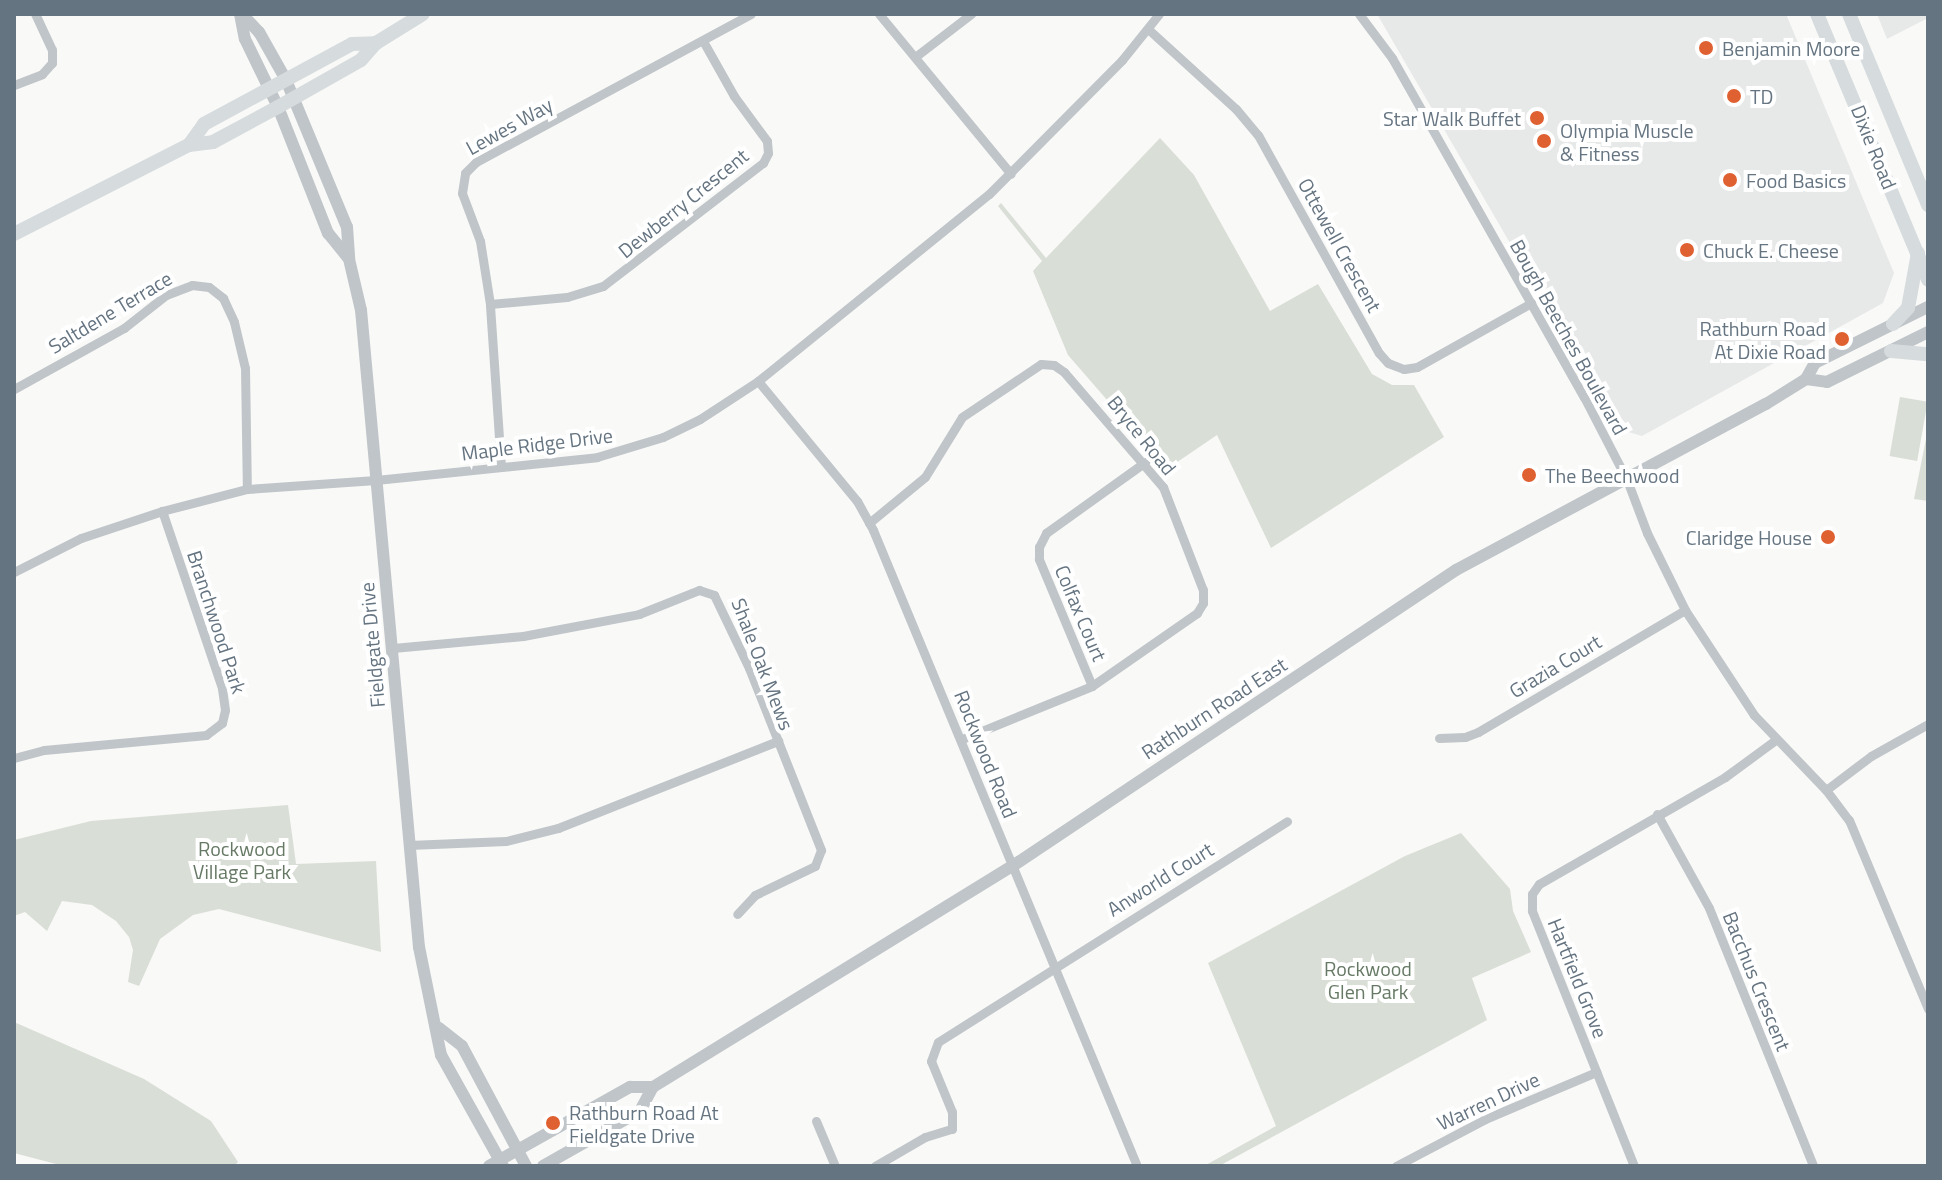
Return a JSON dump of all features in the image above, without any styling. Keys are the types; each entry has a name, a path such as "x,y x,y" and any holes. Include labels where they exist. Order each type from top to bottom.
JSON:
{"main road":[{"path":"14,234 189,145 213,142 361,60 376,43 423,14"},
{"name":"Dixie Road","path":"1817,14 1928,280"},
{"name":"Dixie Road","path":"1849,14 1928,205"},
{"path":"189,145 204,124 352,44 376,43"},
{"path":"1893,324 1908,308 1918,253"},
{"path":"1891,351 1928,354"}],"street":[{"path":"14,85 42,74 52,63 52,50 35,14"},
{"name":"Fieldgate Drive","path":"241,14 259,32 295,97 347,227 349,259 361,310 419,947 439,1028 441,1055 497,1164"},
{"name":"Fieldgate Drive","path":"241,14 245,39 278,107 328,233 349,259"},
{"name":"Lewes Way","path":"501,467 490,304 480,241 461,186 469,168 751,14"},
{"path":"879,14 1011,174"},
{"path":"915,57 971,14"},
{"name":"Maple Ridge Drive","path":"14,572 81,538 162,511 247,489 376,480 597,457 645,445 700,419 758,381 1011,174 1159,14"},
{"name":"Bough Beeches Boulevard","path":"1359,14 1392,58 1531,303 1627,480 1647,533 1685,610 1733,687 1826,790 1859,839 1928,1009"},
{"name":"Ottewell Crescent","path":"1148,29 1236,109 1258,135 1386,361 1401,369 1417,367 1531,303"},
{"name":"Dewberry Crescent","path":"490,304 567,297 603,286 763,163 768,153 767,141 734,96 703,41"},
{"name":"Saltdene Terrace","path":"14,389 124,328 166,295 192,285 209,287 223,298 234,322 245,368 247,489"},
{"name":"Rathburn Road East","path":"543,1166 640,1111 653,1087 1011,867 1456,570 1627,480 1806,379 1815,363 1928,307"},
{"name":"Rathburn Road East","path":"1806,379 1827,382 1928,332"},
{"name":"Bryce Road","path":"869,523 925,477 962,417 1038,365 1054,365 1064,372 1145,462 1163,487 1201,585 1203,603 1195,616 1092,686 962,739"},
{"name":"Rockwood Road","path":"758,381 857,501 869,523 962,739 1052,970 1137,1166"},
{"name":"Colfax Court","path":"1092,686 1039,559 1039,547 1046,533 1145,462"},
{"name":"Branchwood Park","path":"14,758 44,750 206,735 222,723 225,706 222,688 162,511"},
{"name":"Shale Oak Mews","path":"393,648 523,636 616,620 704,589 714,595 721,605 778,741 558,828 506,841 409,845"},
{"name":"Grazia Court","path":"1439,738 1465,737 1478,732 1685,610"},
{"path":"1826,790 1871,756 1928,724"},
{"name":"Hartfield Grove","path":"1634,1166 1532,911 1531,898 1539,884 1725,777 1777,739"},
{"path":"737,914 749,898 810,869 820,858 820,846 778,741"},
{"name":"Bacchus Crescent","path":"1657,814 1709,908 1813,1166"},
{"name":"Anworld Court","path":"875,1166 925,1137 952,1129 952,1112 931,1061 936,1044 1287,821"},
{"path":"439,1028 462,1046 526,1166"},
{"name":"Warren Drive","path":"1396,1166 1485,1119 1596,1072"},
{"name":"Rathburn Road East","path":"497,1164 630,1087 653,1087"},
{"path":"816,1121 835,1166"}],"shaded area":[{"path":"1377,14 1786,14 1894,273 1883,303 1642,436 1618,429"},
{"path":"1877,14 1928,14 1928,18 1887,39"}],"green space":[{"path":"1160,138 1194,175 1270,311 1318,284 1372,374 1392,385 1414,385 1444,437 1271,548 1217,435 1167,469 1068,355 1033,271 1042,261 998,206 1001,203 1046,258"},
{"path":"1900,397 1928,402 1917,461 1890,456"},
{"path":"1928,440 1928,501 1914,499"},
{"name":"Rockwood Village Park","path":"288,805 296,864 376,861 381,952 219,909 193,915 160,939 139,986 128,982 133,950 129,937 116,921 92,905 62,901 47,931 25,912 14,916 14,840 91,821"},
{"name":"Rockwood Glen Park","path":"1461,833 1510,889 1513,911 1531,952 1472,978 1487,1020 1219,1166 1204,1166 1276,1126 1208,963 1405,856"},
{"path":"14,1022 144,1079 211,1121 238,1162 234,1166 56,1164 14,1153"}],"place":[{"name":"Benjamin Moore","path":"1706,48"},
{"name":"TD","path":"1734,96"},
{"name":"Star Walk Buffet","path":"1537,118"},
{"name":"Olympia Muscle & Fitness","path":"1544,141"},
{"name":"Food Basics","path":"1730,180"},
{"name":"Chuck E. Cheese","path":"1687,250"},
{"name":"Rathburn Road At Dixie Road","path":"1842,339"},
{"name":"The Beechwood","path":"1529,475"},
{"name":"Claridge House","path":"1828,537"},
{"name":"Rathburn Road At Fieldgate Drive","path":"553,1123"}]}
